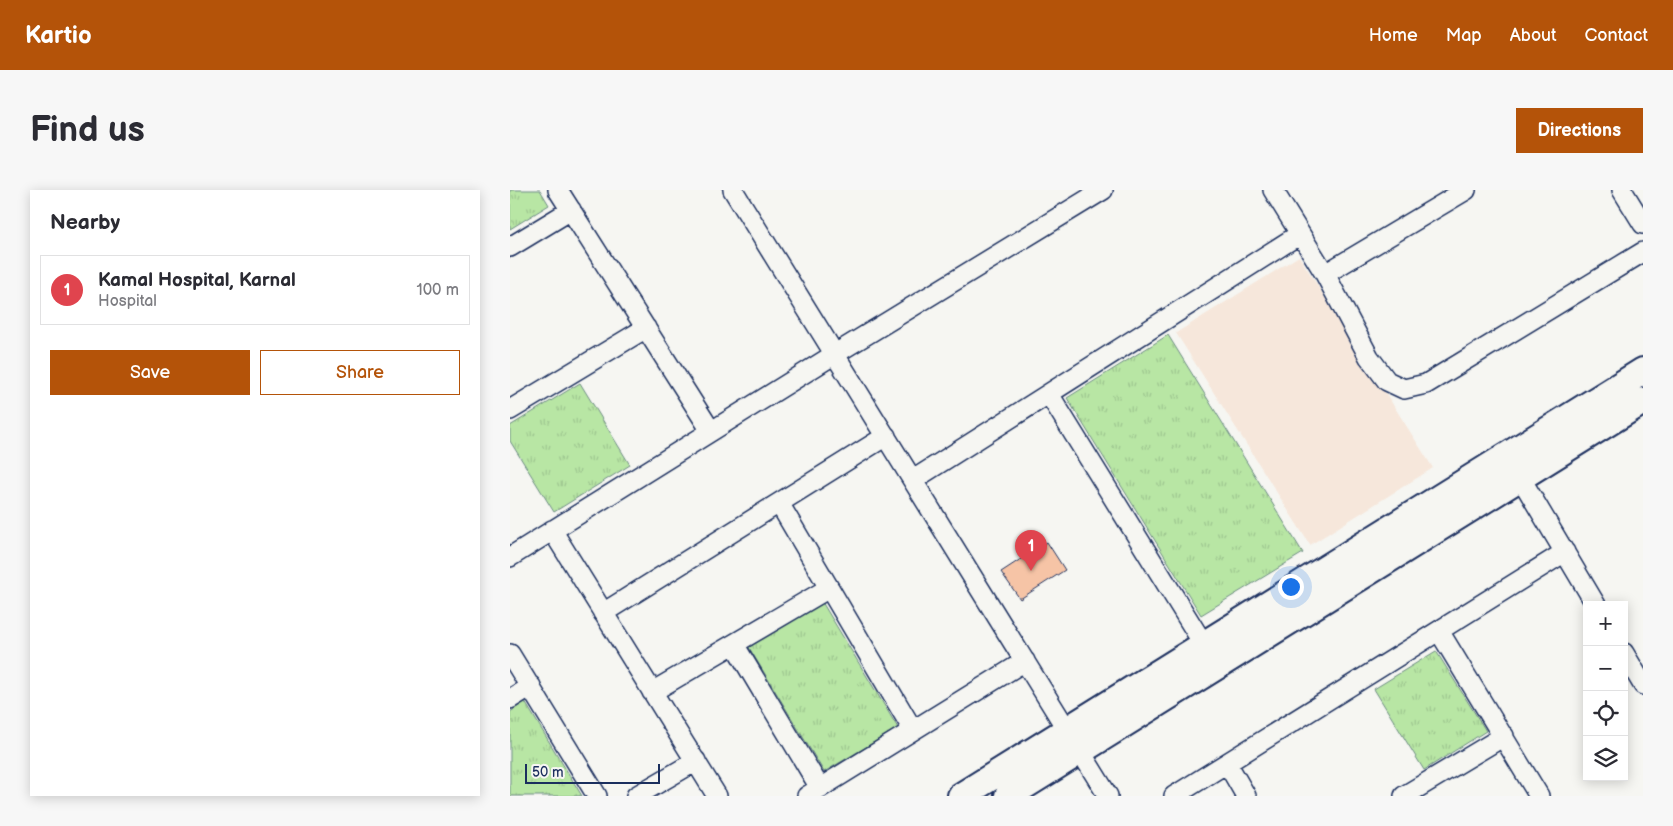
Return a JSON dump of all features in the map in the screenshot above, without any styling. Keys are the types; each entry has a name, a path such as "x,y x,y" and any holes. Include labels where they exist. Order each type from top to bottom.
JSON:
{"street":[{"path":"558,190 711,431"},
{"path":"733,190 1108,796"},
{"path":"510,557 835,354 1103,190"},
{"path":"1273,190 1325,274 1369,358 1387,381 1404,389 1426,384 1643,252"},
{"path":"1622,190 1643,224"},
{"path":"1325,274 1455,193"},
{"path":"510,247 571,210"},
{"path":"913,480 1300,234"},
{"path":"510,410 646,328"},
{"path":"961,796 1074,740 1520,477 1640,386"},
{"path":"1008,796 1074,740 1204,645 1640,386"},
{"path":"1049,394 1204,645"},
{"path":"603,613 886,436"},
{"path":"1520,477 1594,601"},
{"path":"779,503 914,730"},
{"path":"552,530 718,796"},
{"path":"1174,796 1565,552"},
{"path":"652,692 829,588"},
{"path":"1439,631 1539,796"},
{"path":"734,644 813,792 1025,661"},
{"path":"510,654 598,796"},
{"path":"1628,660 1643,685"},
{"path":"510,699 531,686"},
{"path":"1404,796 1504,736"},
{"path":"636,796 696,761"},
{"path":"1227,763 1246,796"}],"shaded area":[{"path":"1299,256 1433,468 1310,545 1176,333"}],"green space":[{"path":"510,190 540,190 549,205 510,229"},
{"path":"1168,335 1303,553 1201,615 1067,398"},
{"path":"580,383 630,465 554,512 510,441 510,426"},
{"path":"822,602 898,728 824,772 748,646"},
{"path":"1436,651 1486,731 1424,770 1374,689"},
{"path":"525,702 582,796 510,796 510,712"}],"building":[{"path":"1047,542 1065,570 1020,599 1001,572"}],"place":[{"name":"Kamal Hospital, Karnal","path":"1031,571"}]}
